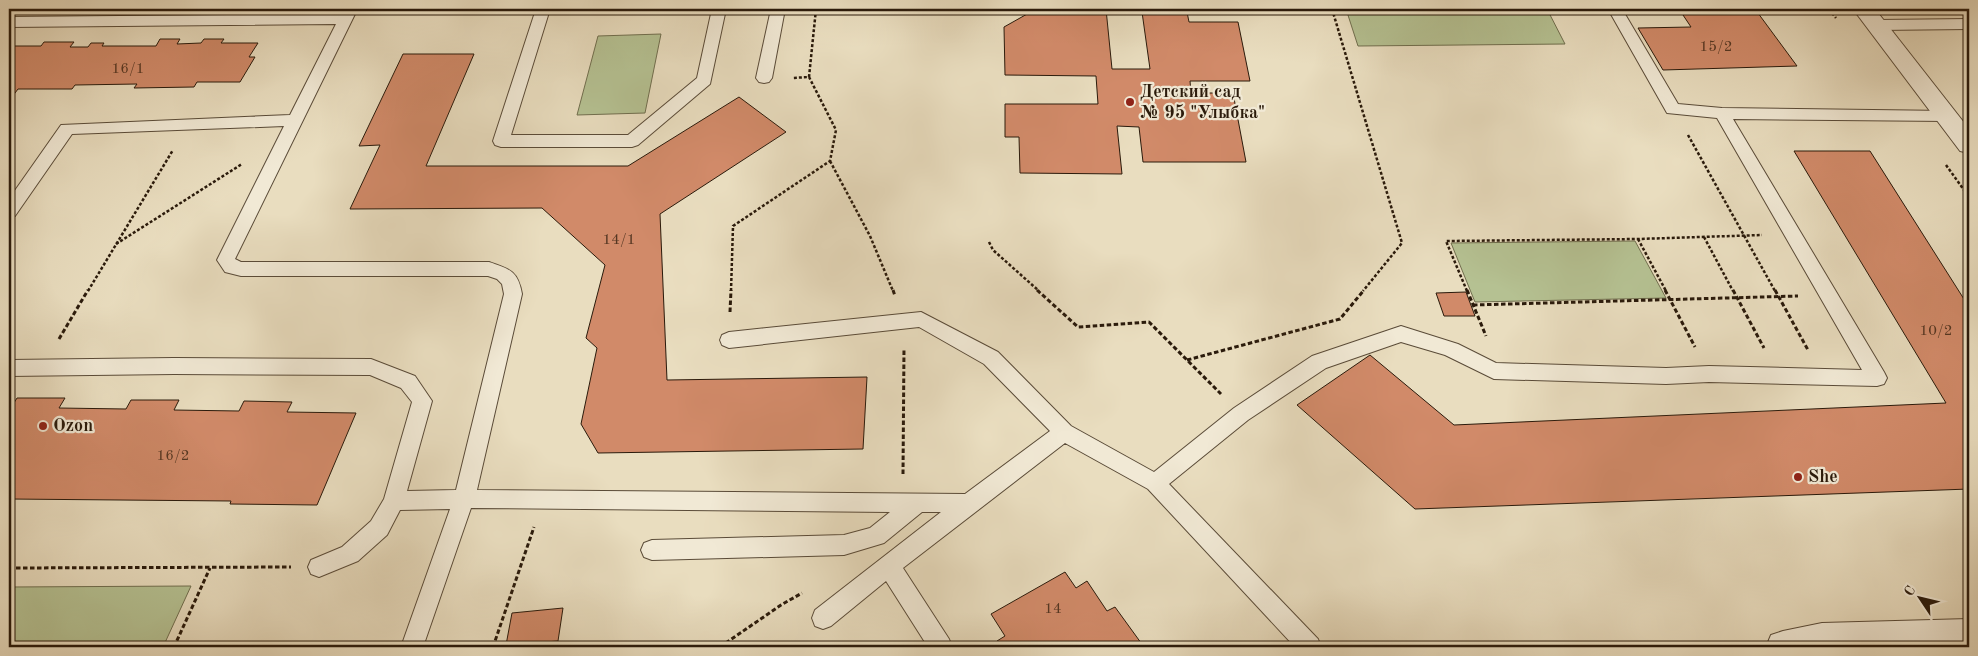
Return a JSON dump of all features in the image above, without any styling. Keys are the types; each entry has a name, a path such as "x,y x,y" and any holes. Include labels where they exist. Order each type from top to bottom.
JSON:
{"street":[{"path":"1870,17 1969,145"},
{"path":"1784,647 1822,640 1969,636"}],"lane":[{"path":"390,9 350,10 226,260 231,267 241,269 489,269 503,274 511,280 513,294 464,499 412,647"},
{"path":"543,9 502,141 632,141 704,80 719,9"},
{"path":"764,78 778,9"},
{"path":"1615,9 1673,110 1722,113 1948,116"},
{"path":"1870,17 1969,24"},
{"path":"9,22 345,20"},
{"path":"1155,483 1241,414 1318,362 1402,334 1451,348 1494,371 1666,376 1710,374 1876,378 1722,113"},
{"path":"9,212 67,128 188,124 292,127"},
{"path":"729,340 921,319 991,358 1064,432 1155,483 1310,647"},
{"path":"9,368 174,366 371,367 408,382 422,401 394,501 379,528 350,554 319,567"},
{"path":"823,618 969,503 1064,432"},
{"path":"394,501 464,499 969,503"},
{"path":"652,550 844,545 876,536 917,502"},
{"path":"889,566 941,647"}],"path":[{"path":"729,340 733,226 830,161 836,130 810,77 816,9"},
{"path":"1188,360 1340,319 1402,243 1332,9"},
{"path":"764,78 810,77"},
{"path":"1673,110 1823,377"},
{"path":"42,368 188,124"},
{"path":"116,244 292,127"},
{"path":"1494,371 1487,338 1446,241 1638,239 1792,234"},
{"path":"1704,237 1780,377"},
{"path":"1638,239 1710,374"},
{"path":"988,242 992,250 1078,326 1149,322 1241,414"},
{"path":"1473,305 1829,295"},
{"path":"493,647 543,500"},
{"path":"9,568 319,567"},
{"path":"174,647 210,568"},
{"path":"720,647 781,605 810,589 827,588 846,599"}],"green space":[{"path":"1346,9 1547,9 1565,44 1358,46"},
{"path":"661,34 645,113 577,115 598,36"},
{"path":"1635,241 1666,298 1475,302 1451,243"},
{"path":"191,586 163,647 9,647 9,587"}],"building":[{"path":"1036,9 1106,9 1112,69 1150,69 1142,12 1187,12 1189,22 1238,22 1250,81 1190,81 1191,93 1233,93 1246,162 1143,162 1139,127 1117,126 1122,174 1020,173 1019,137 1005,137 1005,104 1098,104 1096,76 1005,75 1004,27"},
{"path":"1679,9 1755,9 1797,66 1663,70 1638,28 1691,27"},
{"path":"160,39 180,39 177,44 201,43 204,39 224,39 221,43 258,43 249,57 255,57 240,82 197,82 194,87 134,88 137,84 75,85 72,89 18,89 9,101 9,46 41,46 44,42 74,42 70,47 88,47 91,43 104,43 102,46 156,46"},
{"path":"403,54 474,54 426,166 628,166 739,97 786,132 660,214 667,380 867,377 863,449 598,453 581,424 597,348 586,338 605,265 542,208 350,209 380,145 359,146"},
{"path":"1794,151 1870,151 1969,307 1969,489 1415,509 1297,405 1370,355 1454,425 1946,403"},
{"path":"1466,292 1475,316 1444,316 1436,293"},
{"path":"17,398 65,398 59,408 126,409 131,400 179,400 174,410 239,411 244,401 292,402 287,412 356,413 317,505 230,504 231,501 9,499 9,411"},
{"path":"1065,572 1076,588 1087,581 1107,611 1115,607 1144,647 1001,647 997,641 1005,636 991,614"},
{"path":"563,608 558,641 506,645 512,613"}],"place":[{"name":"Детский сад № 95 \"Улыбка\"","path":"1130,102"},
{"name":"Ozon","path":"43,426"},
{"name":"She","path":"1798,477"}]}
